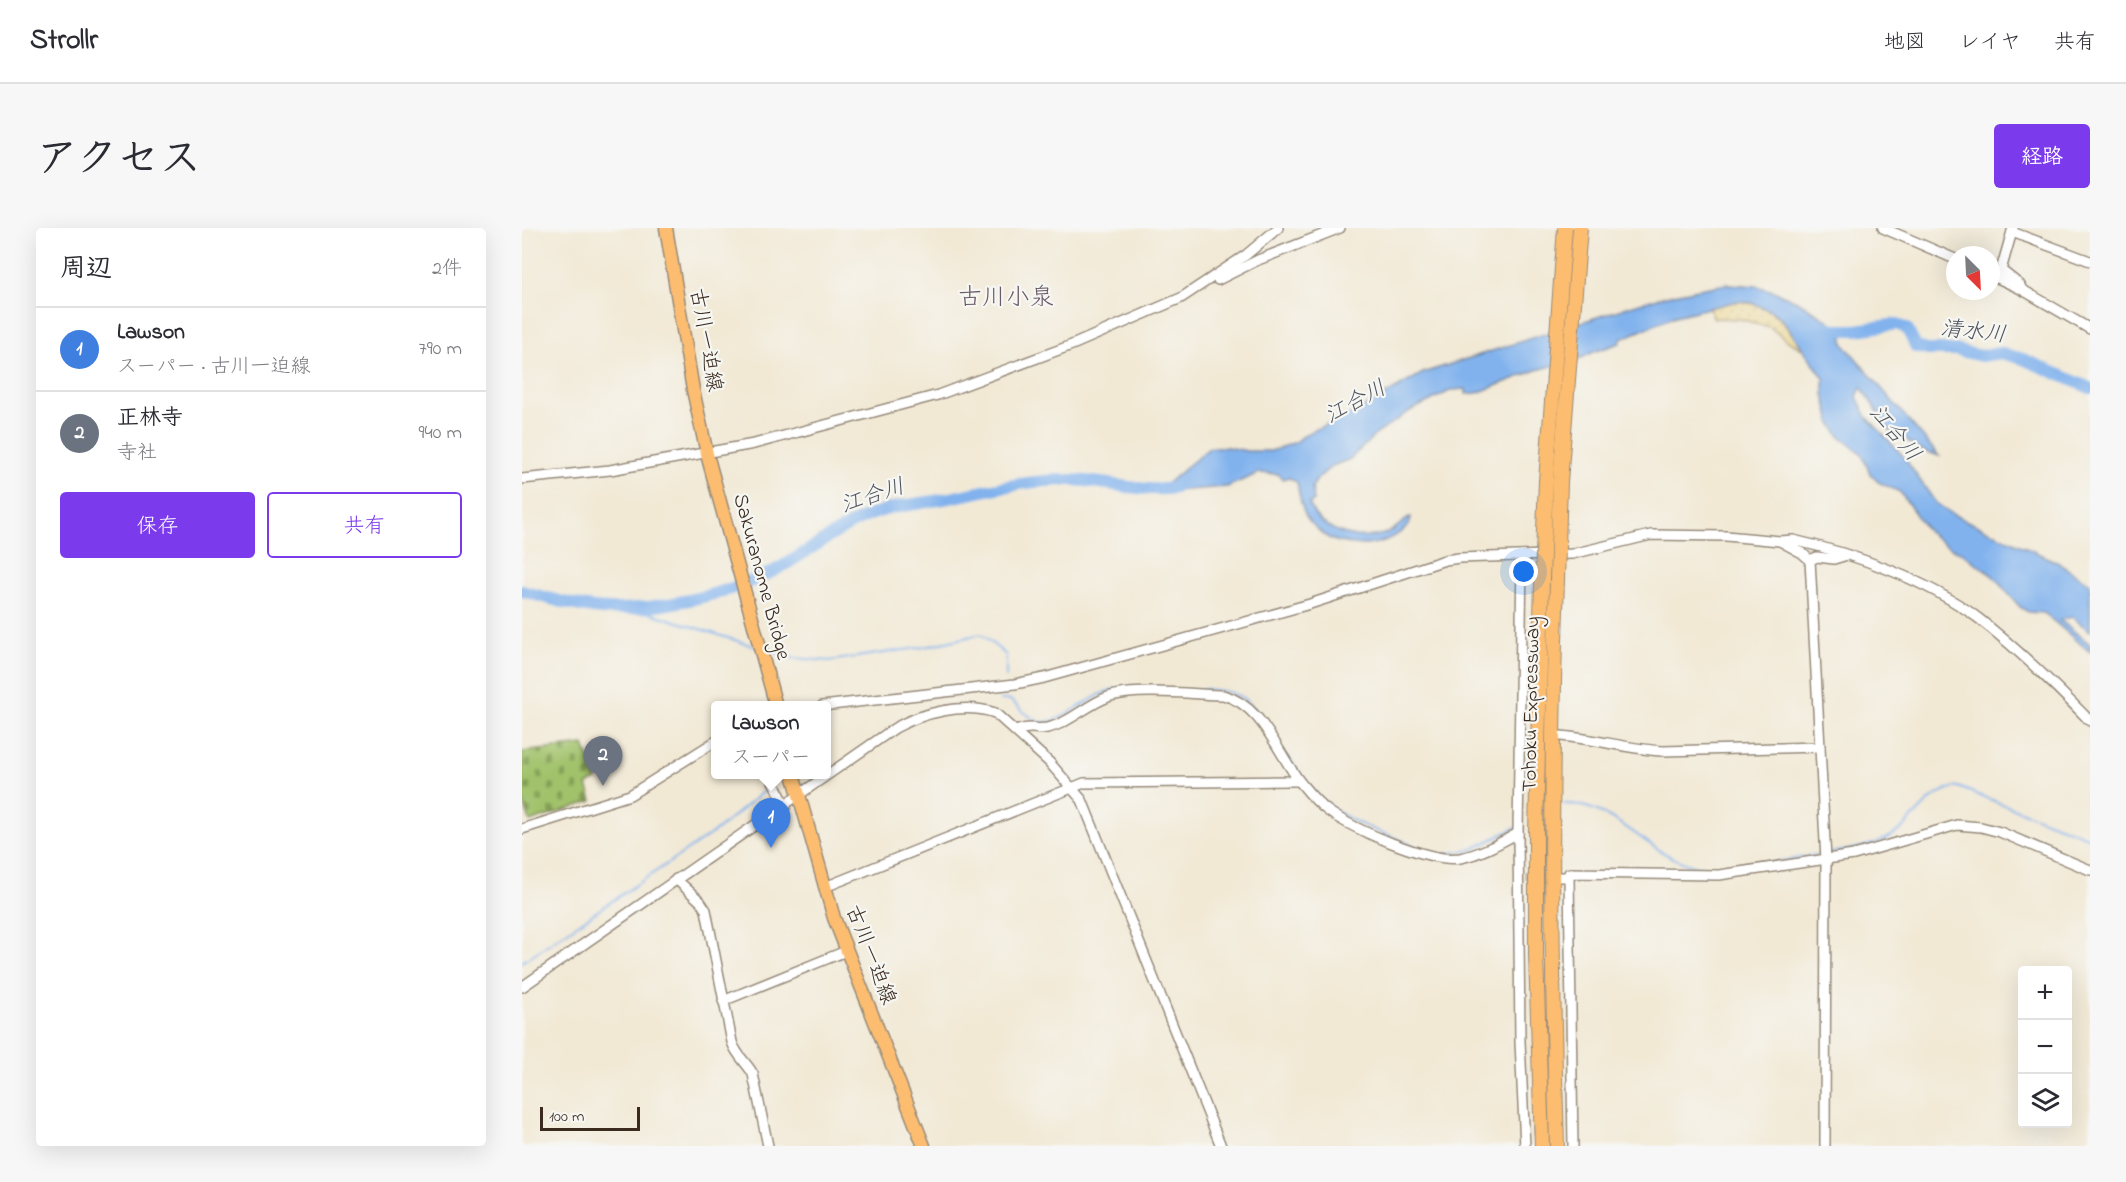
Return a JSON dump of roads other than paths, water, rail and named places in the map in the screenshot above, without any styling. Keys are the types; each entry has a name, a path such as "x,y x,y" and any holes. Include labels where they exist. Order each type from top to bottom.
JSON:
{"highway":[{"name":"Tohoku Expressway","path":"1542,1146 1536,855 1542,579 1547,470 1565,228"},
{"name":"Tohoku Expressway","path":"1557,1146 1550,832 1560,482 1580,228"}],"main road":[{"name":"古川一迫線","path":"666,228 693,390 707,455"},
{"name":"Sakuranome Bridge","path":"707,455 775,701"},
{"name":"古川一迫線","path":"794,779 846,951 924,1146"}],"street":[{"path":"1180,298 1246,255 1278,228"},
{"path":"522,479 610,470 707,455 939,394 1072,345 1180,298 1258,260 1340,228"},
{"path":"1883,228 1946,255"},
{"path":"2021,289 2020,285 2001,270 2012,230 2090,261"},
{"path":"2000,279 2090,329"},
{"path":"831,704 1015,684 1310,604 1445,560 1572,554 1651,535 1793,540 1869,561 1940,595 1977,617 2015,649 2090,721"},
{"path":"1780,541 1810,560 1826,861 1825,1146"},
{"path":"1810,560 1817,558 1834,560 1847,555"},
{"path":"1522,556 1523,737 1518,832 1522,879 1520,1042 1528,1131 1525,1146"},
{"path":"1016,731 1024,727 1047,728 1107,697 1119,694 1223,695 1250,708 1299,781 1318,803 1345,822 1433,858 1459,858 1470,855 1493,846 1518,832"},
{"path":"831,774 895,729 923,715 965,710 988,710 995,713 1050,762 1082,800 1221,1146"},
{"path":"1561,736 1587,738 1642,750 1663,751 1820,747"},
{"path":"522,829 630,795 711,744"},
{"path":"772,779 786,806"},
{"path":"522,987 824,779"},
{"path":"825,887 1071,787 1092,782 1299,781"},
{"path":"1573,1146 1568,1129 1569,873 1719,875 1826,861 1874,850 1948,827 1963,825 2000,832 2090,870"},
{"path":"1558,877 1569,877"},
{"path":"676,879 700,901 706,910 734,1049 748,1065 756,1084 768,1146"},
{"path":"723,1002 846,951"}],"water":[{"path":"1728,284 1756,286 1773,291 1799,302 1837,326 1843,336 1843,343 1939,456 1921,450 1895,432 1891,432 1861,387 1857,397 1867,417 1903,456 1936,503 1954,515 2057,562 2090,584 2090,631 2072,617 2060,620 2090,644 2090,652 2044,613 2028,612 2020,607 1993,576 1928,532 1900,492 1878,482 1870,473 1861,453 1841,438 1831,423 1824,394 1824,378 1781,318 1752,303 1738,301 1675,316 1621,339 1620,343 1579,359 1537,370 1477,393 1466,394 1466,389 1452,390 1410,411 1374,436 1350,459 1332,466 1318,478 1312,487 1314,501 1309,503 1315,515 1329,527 1347,534 1366,537 1384,534 1411,517 1406,528 1400,533 1379,542 1366,545 1349,544 1325,536 1307,518 1297,482 1288,477 1283,479 1278,474 1259,473 1227,487 1157,492 1209,448 1227,447 1247,451 1271,451 1296,442 1306,434 1359,410 1423,373 1644,302 1685,291"}],"waterway":[{"name":"清水川","path":"1825,326 1837,330 1857,330 1897,324 1907,329 1916,347 1928,350 1956,350 1981,356 2001,353 2023,359 2090,388"},
{"name":"江合川","path":"522,591 593,608 638,608 663,605 715,593 762,577 862,518 892,508 1041,481 1071,480 1137,488 1175,488"},
{"path":"635,608 756,647"},
{"path":"765,649 793,658 829,661 924,647 981,634 1006,655 1006,677"},
{"path":"999,700 1010,700 1032,718 1040,722 1048,722 1114,689 1160,688"},
{"path":"1199,689 1224,691 1239,696 1257,712"},
{"path":"1288,756 1312,789 1339,812 1414,846"},
{"path":"522,962 717,830 771,785"},
{"path":"1831,853 1881,841 1904,827 1932,798 1948,789 1958,787 2090,838"},
{"path":"1564,804 1598,811 1674,858 1703,868 1755,865 1823,854"},
{"path":"1446,854 1471,850 1515,828"}],"tunnel":[{"path":"1528,737 1544,736"},
{"path":"1526,879 1555,878"},
{"path":"1533,1130 1563,1129"}],"place":[{"name":"正林寺","path":"603,786"},
{"name":"Lawson","path":"771,848"}],"district":[{"name":"古川小泉","path":"1006,298"}]}
